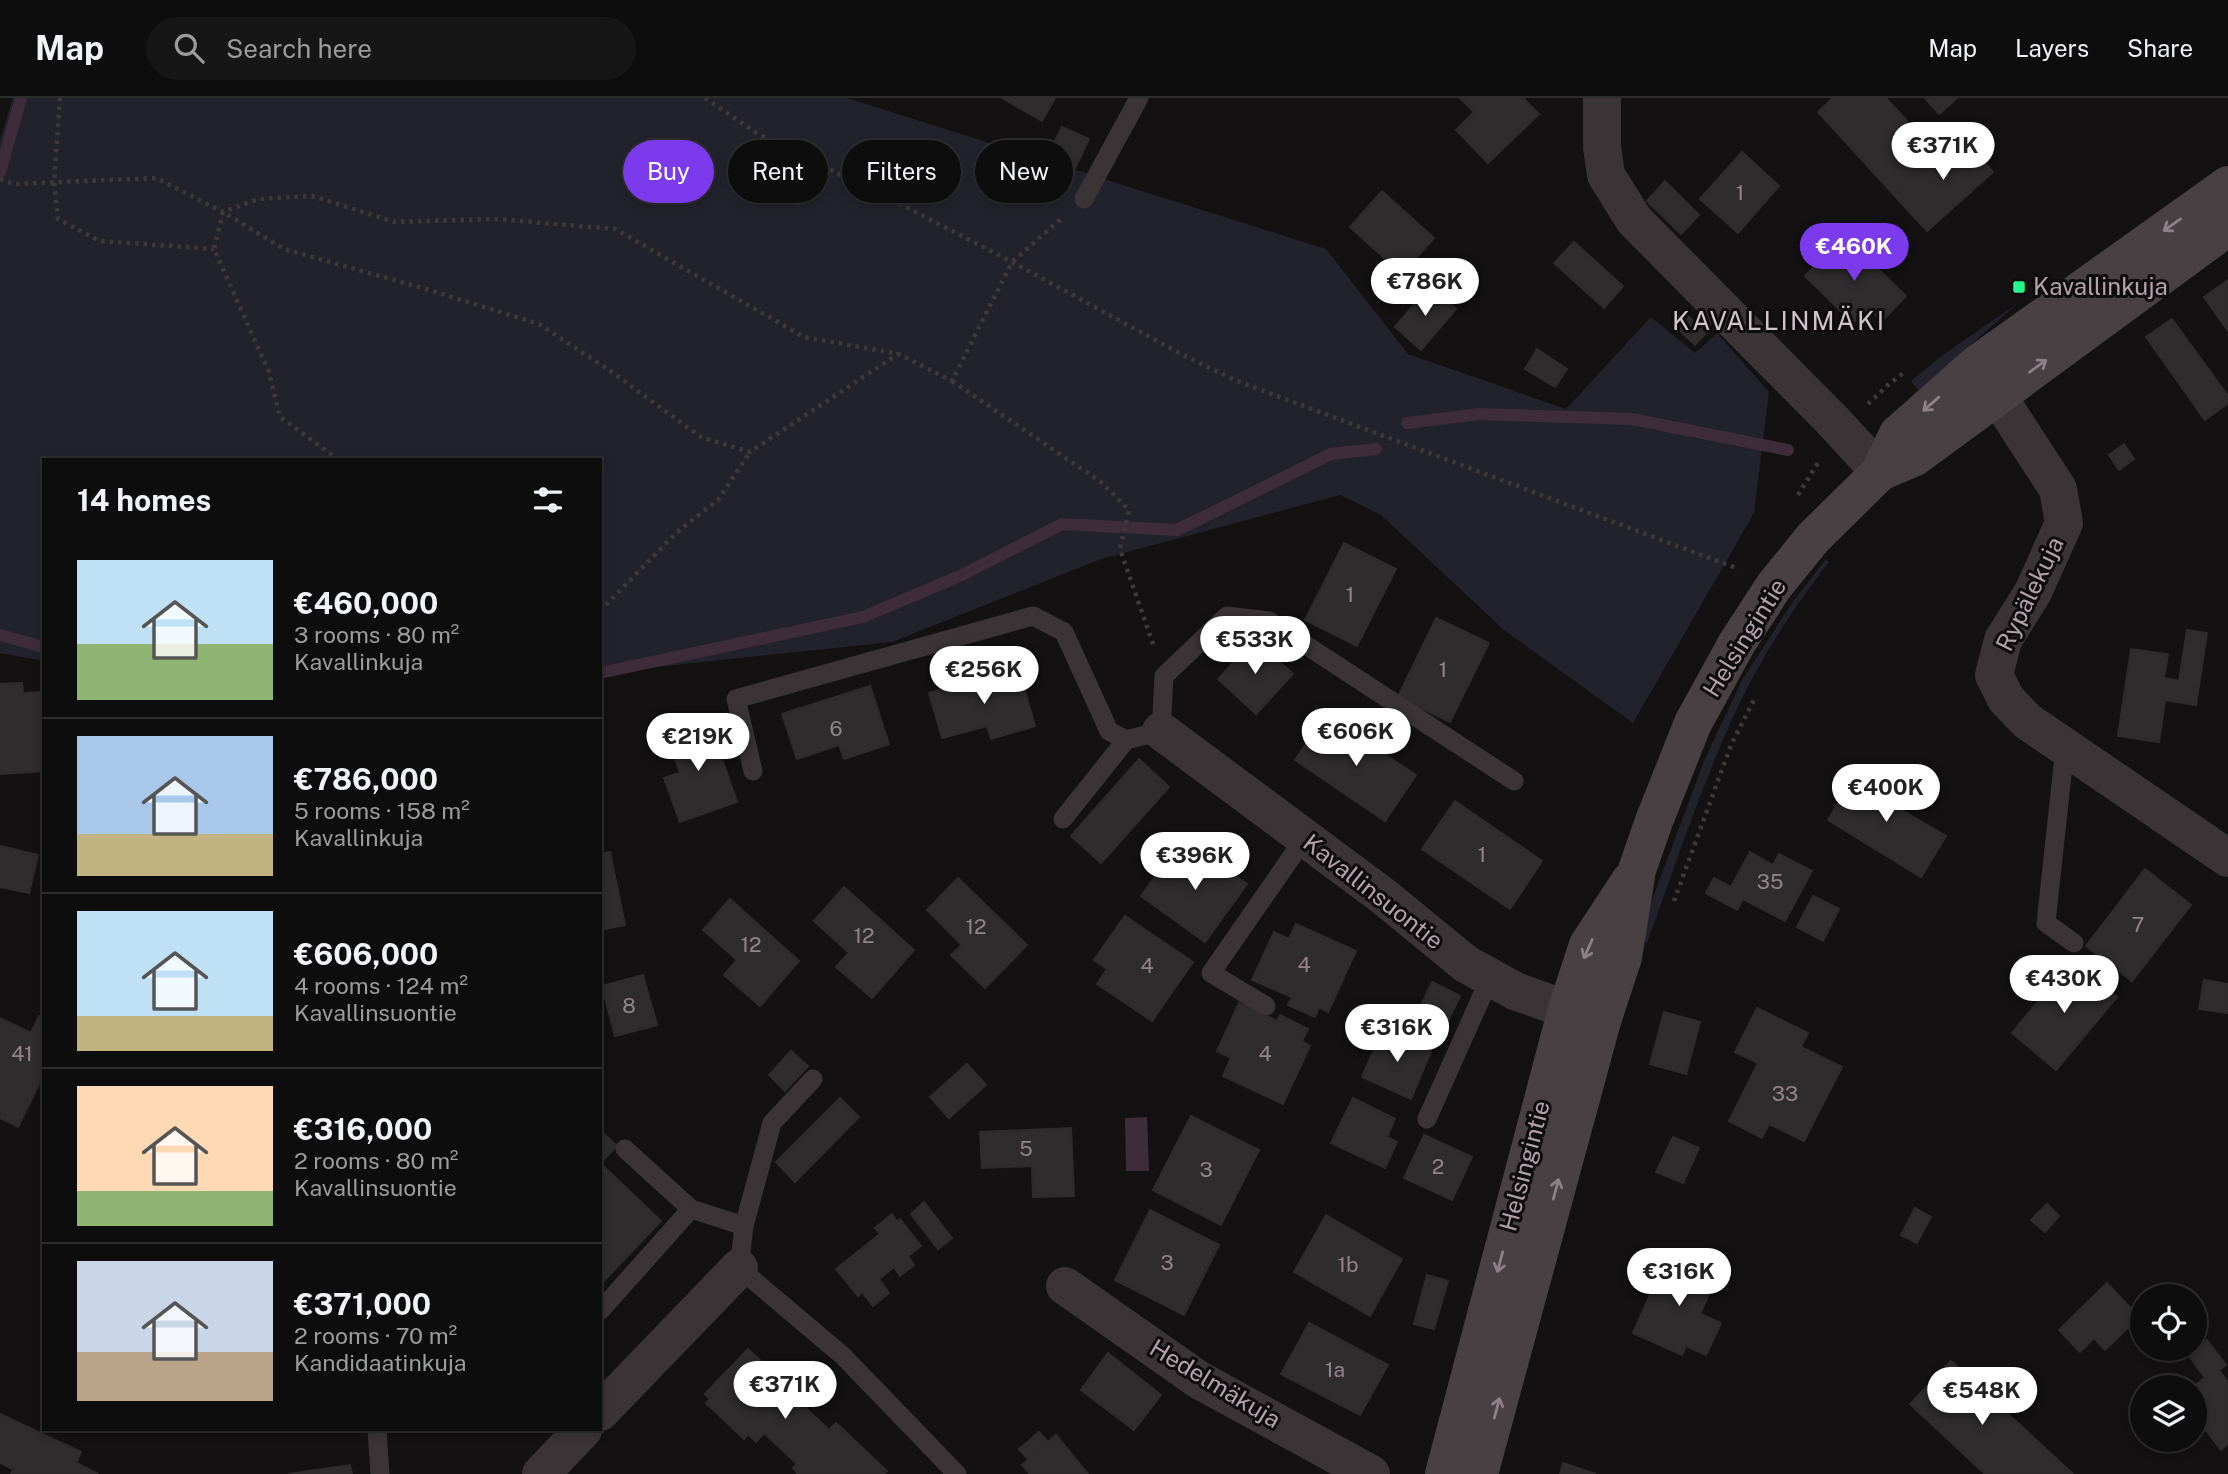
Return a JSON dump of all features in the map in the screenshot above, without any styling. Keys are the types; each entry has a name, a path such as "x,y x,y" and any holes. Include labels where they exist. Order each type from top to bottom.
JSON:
{"main road":[{"name":"Helsingintie","path":"1444,1474 1567,1009 1588,945 1637,870 1693,723 1737,643 1774,586 1813,538 1880,472 1898,434 1977,364 2228,185"},
{"name":"Helsingintie","path":"1880,472 1915,457 2228,227"},
{"name":"Helsingintie","path":"1479,1474 1602,1021 1627,940 1637,870"}],"street":[{"path":"1602,98 1602,148 1606,175 1634,220 1880,472"},
{"name":"Rypälekuja","path":"1977,364 2058,489 2064,523 2033,592 2003,640 1994,675 2006,699 2027,721 2228,858"},
{"name":"Kavallinsuontie","path":"1143,736 1304,839 1383,896 1465,964 1515,990 1602,1021"},
{"path":"602,1410 739,1269"},
{"name":"Hedelmäkuja","path":"1065,1286 1199,1380 1371,1474"},
{"path":"541,1474 582,1431"}],"lane":[{"path":"1084,199 1139,98"},
{"path":"752,771 736,699 1032,616 1063,632 1109,731 1143,736"},
{"path":"1063,819 1143,736 1164,676 1227,616 1269,621 1514,781"},
{"path":"2065,747 2046,923 2074,943"},
{"path":"1265,1006 1211,973 1304,839"},
{"path":"1427,1119 1490,978"},
{"path":"813,1079 772,1123 744,1226 739,1269 843,1356 957,1474"},
{"path":"625,1149 691,1209 744,1226"},
{"path":"602,1309 691,1209"},
{"path":"377,1431 380,1474"}],"path":[{"path":"60,98 54,182 58,219 100,241 214,249"},
{"path":"705,98 758,134 1012,262 1237,381 1750,573"},
{"path":"0,179 14,184 156,178 223,212 284,249 539,324 609,370 701,437 751,452"},
{"path":"223,212 258,199 312,196 395,222 496,219 615,229 804,337 899,354 952,381 1101,482 1129,510 1120,549 1164,676"},
{"path":"952,381 1012,262 1084,199"},
{"path":"223,212 214,249 269,372 280,417 336,458"},
{"path":"602,609 677,532 718,499 751,452 899,354"},
{"path":"1674,902 1731,745 1760,688"}],"shaded area":[{"path":"13,98 847,98 980,140 975,140 975,203 1073,203 1073,169 1326,249 1408,354 1566,409 1651,317 1695,353 1717,333 1769,392 1754,513 1633,723 1504,630 1381,515 1340,495 1101,559 892,642 602,673 602,458 42,458 42,661 0,653 0,140"},
{"path":"2018,303 1919,391 1911,381 1940,357"},
{"path":"1826,559 1829,562 1777,636 1744,695 1710,771 1647,943 1637,940 1705,759 1742,680 1792,603"},
{"path":"1147,1117 1149,1171 1126,1171 1125,1118"}],"building":[{"path":"1002,98 1055,98 1042,121"},
{"path":"1460,98 1523,98 1539,114 1488,163 1456,130 1474,112"},
{"path":"1833,98 1886,98 1907,121 1891,135 1921,167 1893,194 1818,112"},
{"path":"1925,98 1957,98 1939,114"},
{"path":"1062,127 1089,139 1073,173 1073,140 1056,140"},
{"path":"1958,133 1993,172 1927,231 1893,194"},
{"path":"1742,152 1779,186 1738,233 1700,199"},
{"path":"1665,181 1699,215 1681,234 1647,201"},
{"path":"1382,191 1434,238 1402,274 1350,227"},
{"path":"1844,236 1906,296 1882,321 1868,308 1853,323 1805,276"},
{"path":"1574,242 1623,286 1604,308 1554,263"},
{"path":"2228,280 2228,331 2204,297"},
{"path":"1429,287 1456,309 1421,350 1395,327"},
{"path":"1689,317 1706,333 1695,345 1678,329"},
{"path":"2172,319 2228,396 2228,403 2205,420 2146,337"},
{"path":"1537,349 1567,369 1555,387 1525,369"},
{"path":"2124,444 2134,459 2119,470 2109,455"},
{"path":"1344,543 1396,569 1357,646 1305,620"},
{"path":"1436,618 1489,643 1450,722 1398,697"},
{"path":"2187,630 2207,633 2196,705 2165,700 2159,742 2118,736 2131,649 2168,654 2164,678 2179,681"},
{"path":"1255,639 1293,674 1256,714 1218,679"},
{"path":"1018,667 1035,726 991,739 987,726 942,738 929,693"},
{"path":"22,683 23,693 42,692 42,771 0,774 0,684"},
{"path":"870,686 889,744 844,759 839,745 797,759 782,714"},
{"path":"1326,715 1416,775 1385,821 1295,760"},
{"path":"708,719 737,802 680,822 664,778 680,773 667,734"},
{"path":"1139,759 1169,787 1101,863 1071,836"},
{"path":"1859,768 1900,793 1893,805 1946,836 1921,877 1828,820"},
{"path":"1455,801 1542,861 1510,909 1422,849"},
{"path":"0,846 38,855 29,893 0,887"},
{"path":"1196,847 1247,884 1205,942 1141,896 1173,852 1185,861"},
{"path":"610,852 625,925 602,930 602,854"},
{"path":"1750,852 1773,865 1779,854 1812,871 1785,921 1743,899 1737,910 1706,893 1714,878 1731,887"},
{"path":"2145,869 2191,905 2132,981 2086,946"},
{"path":"958,878 1027,945 985,988 951,955 962,945 927,910"},
{"path":"844,887 914,950 872,998 836,967 849,953 814,921"},
{"path":"1813,896 1839,909 1823,941 1797,927"},
{"path":"730,899 799,961 760,1006 724,975 737,960 703,930"},
{"path":"1125,916 1193,962 1152,1021 1097,984 1107,969 1094,960"},
{"path":"1296,924 1356,951 1328,1012 1319,1007 1315,1017 1288,1005 1292,997 1252,980 1274,932 1289,939"},
{"path":"2072,960 2117,997 2056,1070 2012,1033"},
{"path":"643,975 657,1025 615,1036 602,986"},
{"path":"2204,980 2228,984 2228,1013 2199,1009"},
{"path":"1432,982 1460,996 1441,1036 1413,1022"},
{"path":"1239,1003 1277,1021 1280,1015 1308,1029 1302,1041 1310,1046 1283,1104 1223,1076 1231,1058 1217,1051"},
{"path":"1757,1008 1808,1033 1801,1047 1842,1067 1804,1141 1769,1124 1762,1138 1729,1121 1758,1063 1735,1052"},
{"path":"1664,1012 1700,1022 1686,1074 1650,1064"},
{"path":"39,1016 42,1018 42,1078 18,1127 0,1118 0,1018 31,1033"},
{"path":"1383,1029 1432,1049 1411,1099 1362,1077"},
{"path":"791,1051 808,1066 785,1091 769,1075"},
{"path":"967,1064 986,1085 949,1118 930,1097"},
{"path":"840,1098 859,1117 795,1182 776,1162"},
{"path":"1353,1098 1395,1119 1387,1137 1397,1142 1385,1168 1331,1143"},
{"path":"1191,1116 1259,1150 1221,1225 1153,1190"},
{"path":"1071,1128 1074,1196 1033,1197 1032,1166 982,1168 980,1132"},
{"path":"602,1132 617,1146 602,1161"},
{"path":"1424,1135 1472,1157 1452,1200 1404,1178"},
{"path":"1673,1137 1699,1148 1683,1183 1656,1172"},
{"path":"602,1165 661,1221 602,1283"},
{"path":"924,1202 952,1238 938,1249 911,1214"},
{"path":"2047,1204 2059,1216 2045,1232 2031,1220"},
{"path":"1915,1208 1931,1217 1917,1243 1901,1235"},
{"path":"1150,1210 1219,1245 1184,1315 1115,1280"},
{"path":"892,1214 897,1222 900,1219 921,1246 908,1256 914,1265 900,1276 894,1267 879,1279 889,1293 873,1306 862,1292 858,1296 836,1269 880,1234 875,1228"},
{"path":"1326,1215 1402,1259 1370,1316 1294,1272"},
{"path":"1669,1252 1718,1273 1700,1314 1721,1323 1706,1355 1686,1346 1682,1355 1633,1333"},
{"path":"1427,1275 1448,1281 1434,1329 1414,1324"},
{"path":"2107,1283 2130,1307 2130,1326 2105,1350 2094,1338 2080,1352 2059,1330"},
{"path":"1309,1323 1388,1365 1360,1415 1281,1374"},
{"path":"2207,1340 2226,1365 2219,1370 2228,1382 2228,1444 2221,1450 2207,1431 2207,1375 2203,1375 2193,1361 2207,1361"},
{"path":"748,1349 799,1396 796,1399 829,1430 836,1423 887,1471 884,1474 798,1474 793,1468 797,1464 764,1433 756,1442 748,1434 744,1439 706,1403 710,1399 705,1394"},
{"path":"1108,1353 1161,1395 1134,1430 1081,1390"},
{"path":"1951,1361 2073,1474 1985,1474 1910,1404"},
{"path":"0,1414 81,1452 76,1463 98,1474 11,1474 13,1469 0,1463"},
{"path":"1039,1432 1048,1442 1028,1459 1019,1449"},
{"path":"1056,1435 1088,1474 1030,1474 1022,1465"},
{"path":"1563,1463 1596,1474 1560,1474"},
{"path":"350,1465 352,1474 288,1474"}],"waterway":[{"path":"0,172 21,98"},
{"path":"1407,423 1479,414 1632,419 1788,450"},
{"path":"602,673 863,617 962,575 1062,524 1177,530 1331,454 1376,449"},
{"path":"0,635 42,646"}],"place":[{"name":"Kavallinkuja","path":"2019,287"}],"district":[{"name":"KAVALLINMÄKI","path":"1779,321"}]}
